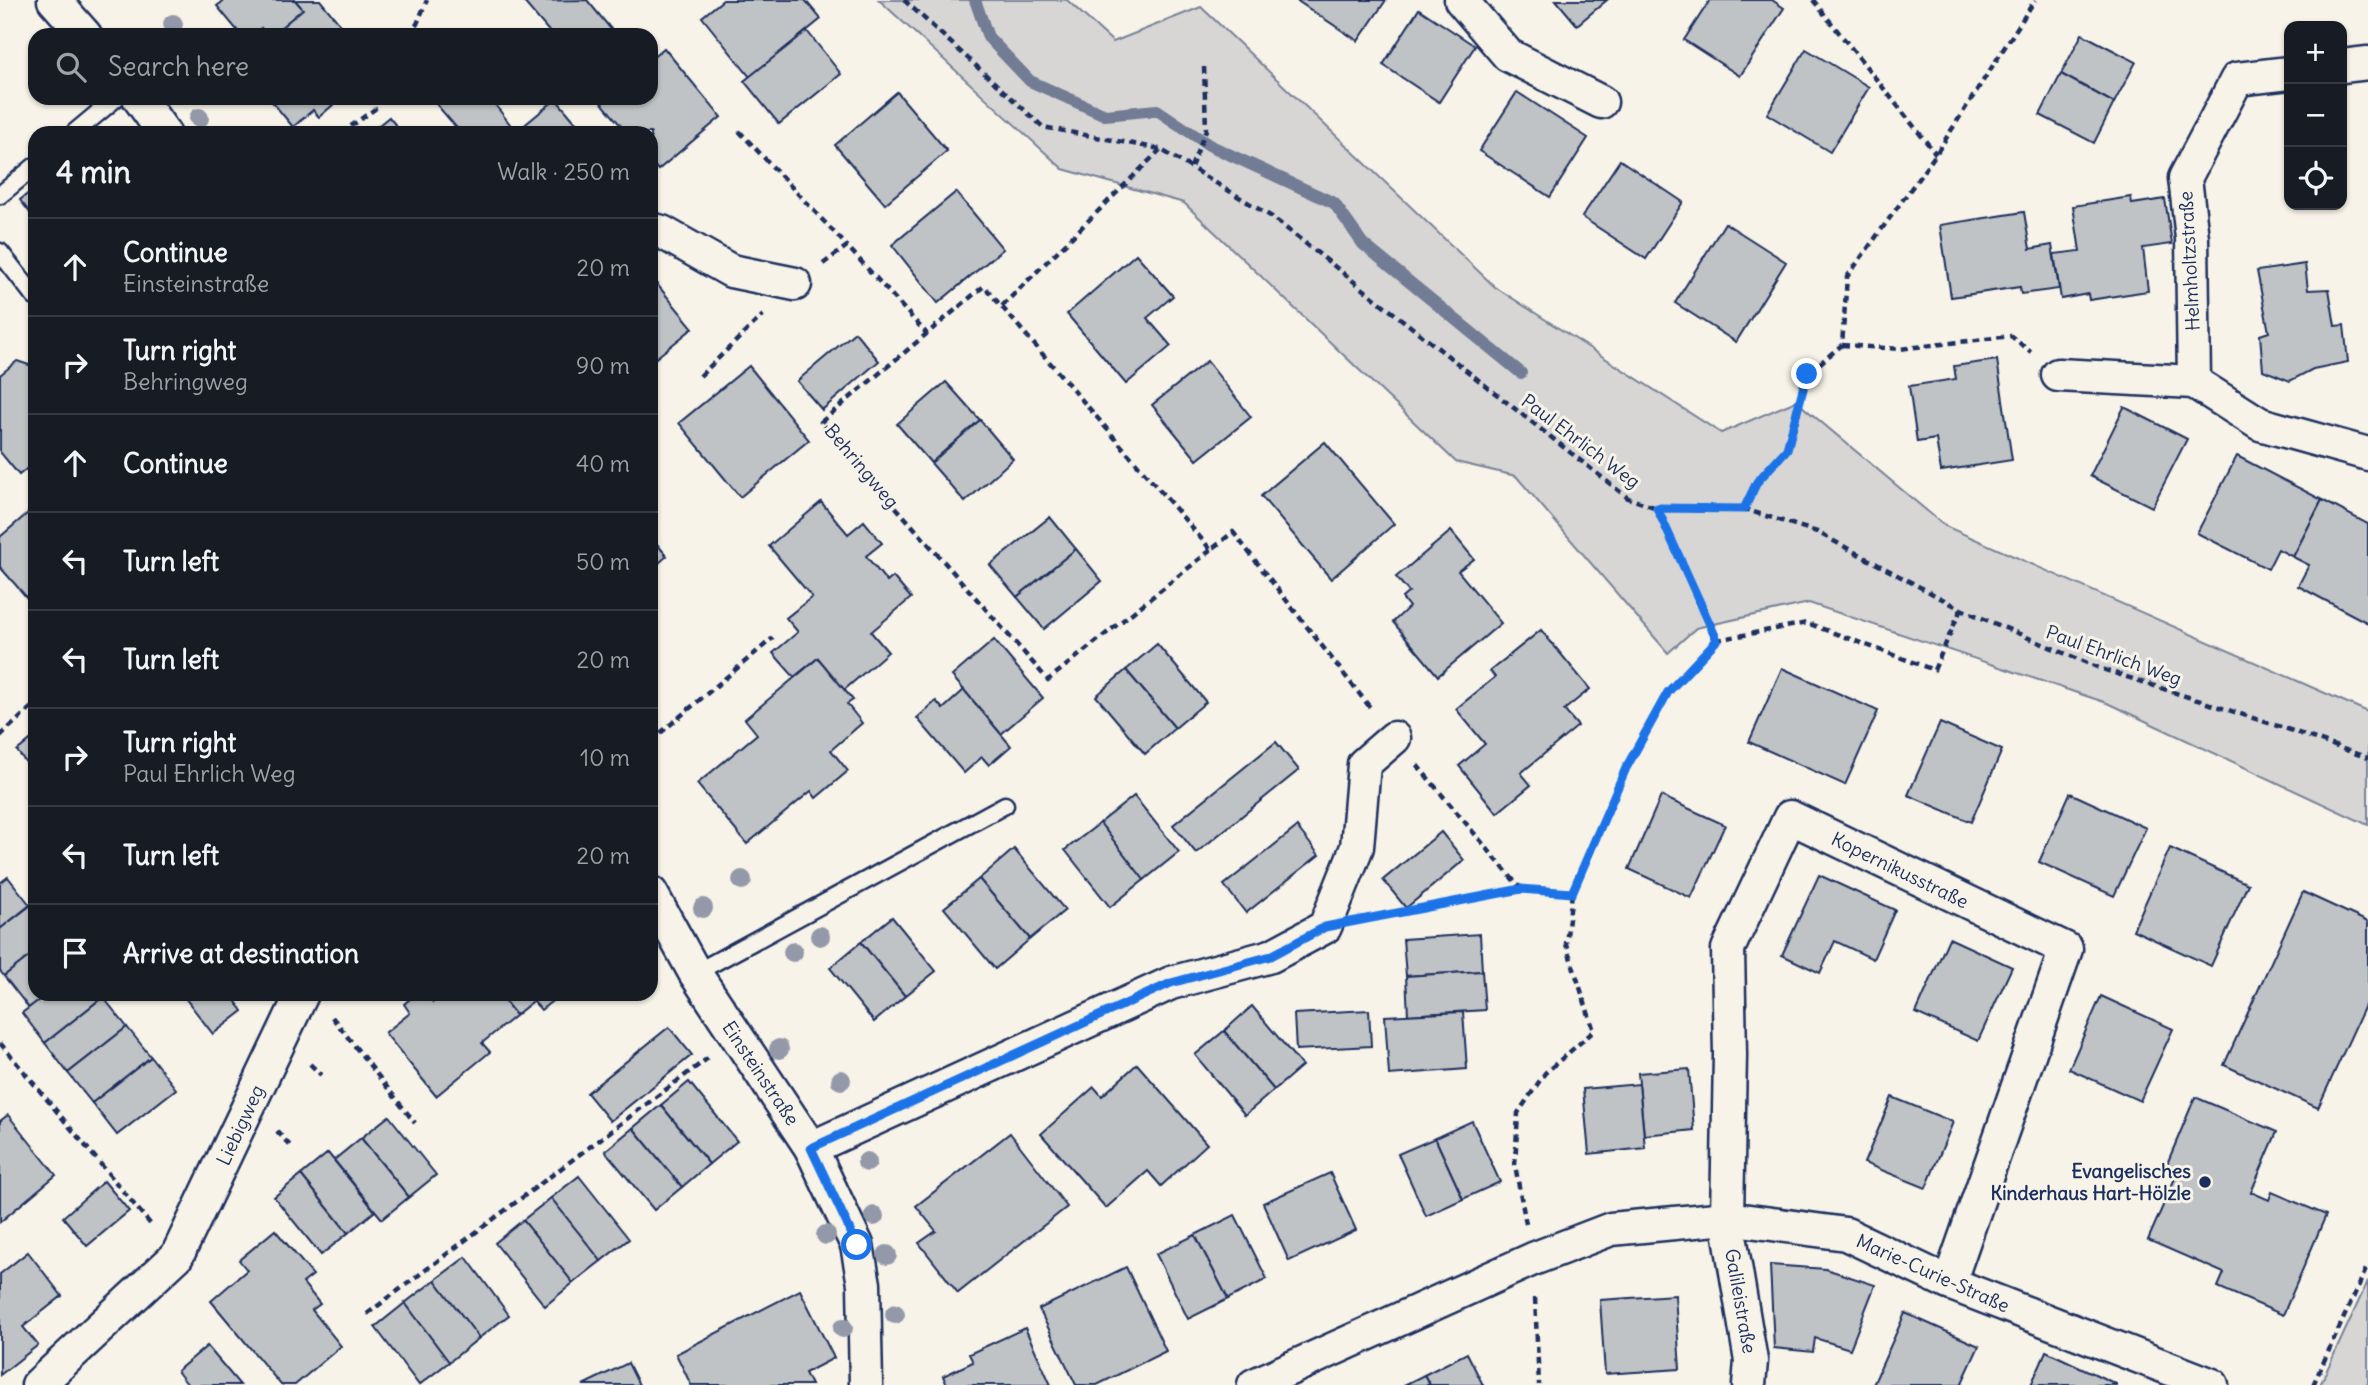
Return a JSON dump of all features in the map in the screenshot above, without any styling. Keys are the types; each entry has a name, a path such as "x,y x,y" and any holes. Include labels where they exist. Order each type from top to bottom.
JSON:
{"street":[{"path":"54,0 79,28"},
{"path":"1461,0 1508,55 1601,102"},
{"path":"2347,65 2368,63"},
{"name":"Helmholtzstraße","path":"2194,382 2192,238 2185,178 2237,79 2284,73"},
{"path":"144,105 159,126"},
{"path":"658,231 731,271 795,284"},
{"path":"2058,375 2194,382 2260,424 2368,454"},
{"path":"811,1148 1171,983 1271,956 1325,927 1357,847 1364,764 1394,738"},
{"name":"Kopernikusstraße","path":"1727,1218 1730,1055 1728,949 1790,817 2066,949 1949,1283"},
{"name":"Einsteinstraße","path":"658,906 695,973 811,1148 857,1245 864,1284 866,1385"},
{"name":"Liebigweg","path":"38,1385 177,1256 299,1001"},
{"name":"Marie-Curie-Straße","path":"1254,1385 1533,1259 1611,1229 1727,1218 1846,1234 2143,1373 2212,1385"},
{"name":"Galileistraße","path":"1727,1218 1751,1361 1749,1385"}],"lane":[{"path":"82,126 108,105"},
{"path":"0,195 28,172"},
{"path":"0,252 28,288"},
{"path":"695,973 1005,805"}],"path":[{"path":"414,28 427,0"},
{"name":"Paul Ehrlich Weg","path":"904,0 1043,127 1160,149 1272,217 1628,498 1657,508 1744,509 1817,532 1961,609 2099,668 2368,758"},
{"path":"1813,0 1936,154"},
{"path":"1842,345 1847,277 1936,154 2035,0"},
{"path":"1191,167 1206,130 1204,66"},
{"path":"351,126 375,109 372,105"},
{"path":"739,131 927,334"},
{"path":"1002,307 1160,149"},
{"path":"701,376 795,284 847,246"},
{"name":"Behringweg","path":"1211,550 984,286 821,422 1048,680 1234,532 1394,738"},
{"path":"1744,509 1757,482 1787,449 1807,374 1842,345 1899,349 2011,336 2058,375"},
{"path":"1657,508 1717,640"},
{"path":"1539,1385 1533,1259 1515,1165 1518,1113 1545,1073 1594,1031 1566,944 1572,893 1626,768 1668,692 1717,640 1807,624 1934,670 1961,609"},
{"path":"658,735 773,638"},
{"path":"0,736 28,710"},
{"path":"1394,738 1521,889"},
{"path":"1325,927 1521,889 1572,893"},
{"path":"331,1016 415,1123"},
{"path":"367,1314 736,1036"},
{"path":"0,1044 177,1256"},
{"path":"2313,1385 2368,1265"}],"shaded area":[{"path":"879,0 1067,0 1113,42 1201,7 1495,287 1721,433 1796,401 1945,526 2368,712 2368,825 2107,703 1809,603 1696,628 1668,653 1516,476 1456,462 1184,203 1063,169"},
{"path":"2368,1281 2368,1385 2320,1385"}],"building":[{"path":"225,0 295,0 303,9 280,28 235,28 217,6"},
{"path":"295,0 320,0 343,28 280,28 303,9"},
{"path":"587,0 610,28 546,28 523,1"},
{"path":"723,0 805,0 821,19 750,77 702,17"},
{"path":"1296,0 1386,0 1358,41"},
{"path":"1556,0 1607,0 1577,25"},
{"path":"1710,0 1772,0 1784,8 1740,76 1684,40"},
{"path":"1419,9 1475,46 1439,102 1383,65"},
{"path":"807,31 841,74 779,124 744,81"},
{"path":"2082,34 2136,62 2114,103 2061,74"},
{"path":"664,48 721,117 658,170 658,126 621,126 604,105 658,105 658,53"},
{"path":"1806,49 1869,87 1830,152 1767,114"},
{"path":"2061,74 2114,103 2094,143 2040,115"},
{"path":"897,92 947,151 885,204 835,145"},
{"path":"1517,92 1588,138 1550,197 1479,151"},
{"path":"275,105 333,105 319,117 313,110 292,126"},
{"path":"437,105 495,105 511,126 455,126"},
{"path":"549,105 561,105 579,126 523,126"},
{"path":"389,117 396,126 378,126"},
{"path":"1620,160 1683,202 1646,259 1582,217"},
{"path":"956,192 1003,249 938,303 892,245"},
{"path":"28,194 28,210 20,200"},
{"path":"2131,197 2132,204 2165,199 2172,244 2143,248 2148,291 2089,300 2088,294 2061,299 2054,254 2080,251 2073,206"},
{"path":"2024,212 2030,249 2052,245 2059,289 2021,294 2020,287 1951,297 1940,225"},
{"path":"1725,223 1786,262 1736,342 1675,303"},
{"path":"1136,254 1173,296 1147,318 1171,346 1126,384 1067,314"},
{"path":"2305,264 2308,290 2329,289 2335,326 2344,325 2348,362 2313,369 2290,381 2263,370 2260,335 2269,332 2257,271"},
{"path":"658,286 693,328 658,356"},
{"path":"855,332 879,361 822,410 797,381"},
{"path":"1997,360 2012,460 1941,471 1936,439 1917,442 1909,386 1956,379 1954,366"},
{"path":"17,361 28,365 28,468 19,475 0,452 0,375"},
{"path":"1207,361 1251,417 1197,460 1152,405"},
{"path":"749,366 809,440 740,497 679,423"},
{"path":"946,382 980,420 931,463 897,424"},
{"path":"2124,407 2187,439 2152,507 2090,476"},
{"path":"980,420 1013,459 965,502 931,463"},
{"path":"1325,442 1394,524 1331,579 1261,496"},
{"path":"2237,456 2322,500 2293,557 2278,549 2268,569 2197,533"},
{"path":"2322,500 2368,524 2368,623 2298,586 2309,565 2293,557"},
{"path":"821,502 848,534 864,521 882,543 866,556 887,582 893,577 911,598 871,632 888,652 844,690 818,658 794,677 773,653 798,632 786,618 812,597 769,546"},
{"path":"28,513 28,599 0,567 0,537"},
{"path":"1050,517 1076,549 1017,597 990,565"},
{"path":"1451,531 1474,559 1458,571 1501,623 1438,676 1393,622 1409,607 1402,598 1409,592 1396,577"},
{"path":"658,545 667,556 658,564"},
{"path":"1076,549 1102,581 1044,629 1017,597"},
{"path":"1541,630 1590,689 1564,710 1578,726 1521,773 1531,785 1497,813 1459,766 1485,744 1456,709 1495,677 1490,671"},
{"path":"994,640 1043,698 1001,734 952,676"},
{"path":"1157,644 1206,702 1175,728 1126,670"},
{"path":"818,658 853,700 847,704 862,723 831,750 848,771 816,798 811,791 747,844 697,784 757,734 745,719"},
{"path":"1782,668 1878,711 1845,785 1749,742"},
{"path":"1126,670 1175,728 1145,754 1096,696"},
{"path":"964,690 1011,746 989,765 982,757 964,773 917,718 936,701 943,709"},
{"path":"1940,723 2002,750 1971,822 1908,795"},
{"path":"28,742 28,765 17,751"},
{"path":"1276,742 1299,770 1196,853 1173,825"},
{"path":"2070,793 2146,828 2114,896 2039,862"},
{"path":"1134,796 1179,852 1144,880 1100,823"},
{"path":"1661,796 1725,825 1691,898 1629,869"},
{"path":"1100,823 1144,880 1110,907 1065,850"},
{"path":"1297,827 1319,855 1246,913 1224,885"},
{"path":"1441,832 1464,860 1406,908 1383,880"},
{"path":"2170,848 2248,884 2211,966 2133,930"},
{"path":"1014,849 1065,910 1030,939 979,879"},
{"path":"1819,875 1895,910 1873,959 1835,941 1820,973 1782,955"},
{"path":"8,877 28,902 28,907 0,929 0,883"},
{"path":"979,879 1030,939 995,969 944,908"},
{"path":"2303,892 2368,922 2368,999 2318,1108 2224,1065"},
{"path":"28,907 28,957 4,976 0,971 0,929"},
{"path":"892,917 936,971 905,996 861,942"},
{"path":"1480,934 1482,971 1406,976 1403,939"},
{"path":"1949,938 2012,967 1978,1041 1916,1013"},
{"path":"861,942 905,996 874,1022 830,968"},
{"path":"28,957 28,1001 38,1001 29,1008 4,976"},
{"path":"1482,971 1485,1010 1408,1015 1406,976"},
{"path":"2101,996 2173,1029 2140,1101 2069,1069"},
{"path":"38,1001 98,1001 45,1043 22,1013"},
{"path":"98,1001 106,1001 127,1027 68,1073 45,1043"},
{"path":"187,1001 235,1001 243,1011 213,1034"},
{"path":"408,1001 505,1001 516,1015 482,1043 490,1052 436,1096 385,1033 410,1013 404,1004"},
{"path":"505,1001 533,1001 516,1015"},
{"path":"533,1001 552,1001 541,1010"},
{"path":"1252,1006 1302,1066 1274,1090 1224,1031"},
{"path":"1369,1010 1371,1046 1296,1050 1294,1014"},
{"path":"1463,1012 1467,1069 1389,1075 1385,1016"},
{"path":"127,1027 151,1057 92,1103 68,1073"},
{"path":"669,1027 692,1055 610,1121 587,1093"},
{"path":"1224,1031 1274,1090 1245,1115 1195,1055"},
{"path":"151,1057 176,1089 117,1135 92,1103"},
{"path":"1137,1064 1207,1144 1161,1186 1148,1171 1106,1208 1041,1134 1094,1087 1102,1096"},
{"path":"1689,1069 1694,1130 1644,1135 1638,1073"},
{"path":"689,1082 737,1141 709,1164 661,1105"},
{"path":"1639,1084 1645,1148 1589,1154 1583,1089"},
{"path":"1892,1097 1953,1122 1926,1188 1864,1163"},
{"path":"2195,1097 2277,1132 2251,1192 2269,1200 2272,1192 2326,1215 2283,1315 2218,1287 2224,1273 2148,1240 2179,1169 2167,1164"},
{"path":"661,1105 709,1164 682,1187 633,1128"},
{"path":"8,1115 56,1175 0,1222 0,1121"},
{"path":"389,1116 436,1175 409,1197 361,1138"},
{"path":"1472,1121 1500,1182 1463,1199 1435,1138"},
{"path":"633,1128 682,1187 654,1210 605,1151"},
{"path":"1010,1133 1067,1207 958,1293 919,1243 936,1231 916,1206"},
{"path":"361,1138 409,1197 382,1219 334,1160"},
{"path":"1435,1138 1463,1199 1426,1216 1398,1154"},
{"path":"328,1153 375,1211 348,1233 301,1175"},
{"path":"1330,1173 1356,1230 1289,1261 1263,1203"},
{"path":"301,1175 348,1233 321,1255 274,1197"},
{"path":"579,1176 629,1239 601,1261 551,1198"},
{"path":"104,1181 129,1211 87,1246 63,1217"},
{"path":"551,1198 601,1261 573,1283 523,1220"},
{"path":"1235,1215 1267,1279 1228,1299 1195,1235"},
{"path":"523,1220 573,1283 545,1306 495,1243"},
{"path":"275,1230 313,1275 303,1283 320,1304 312,1310 341,1346 295,1385 281,1385 211,1301 247,1270 239,1260"},
{"path":"1195,1235 1228,1299 1188,1319 1156,1254"},
{"path":"28,1252 62,1296 23,1327 38,1345 0,1375 0,1274"},
{"path":"466,1257 509,1315 479,1338 435,1280"},
{"path":"1770,1265 1826,1269 1875,1285 1850,1349 1815,1338 1813,1352 1774,1348"},
{"path":"1126,1267 1166,1351 1097,1385 1076,1385 1039,1309"},
{"path":"435,1280 479,1338 449,1362 405,1303"},
{"path":"800,1290 834,1358 805,1373 811,1385 691,1385 676,1354"},
{"path":"1675,1295 1680,1369 1605,1374 1600,1300"},
{"path":"405,1303 449,1362 419,1385 375,1327"},
{"path":"1905,1313 1979,1346 1961,1385 1873,1385"},
{"path":"1025,1328 1051,1385 947,1385 943,1376 973,1362 969,1354"},
{"path":"207,1346 240,1385 188,1385 177,1371"},
{"path":"2046,1351 2116,1384 2116,1385 2031,1385"},
{"path":"1467,1353 1483,1385 1430,1385 1424,1375"},
{"path":"628,1363 639,1385 583,1385"},
{"path":"1424,1375 1430,1385 1404,1385"}],"waterway":[{"path":"975,0 988,37 1030,81 1105,115 1157,110 1209,145 1334,203 1363,244 1521,373"}],"place":[{"name":"Evangelisches Kinderhaus Hart-Hölzle","path":"2205,1182"}],"route":[{"path":"857,1245 811,1148 1171,983 1271,956 1325,927 1521,889 1572,893 1626,768 1668,692 1717,640 1657,508 1744,509 1757,482 1787,449 1807,374"}]}
